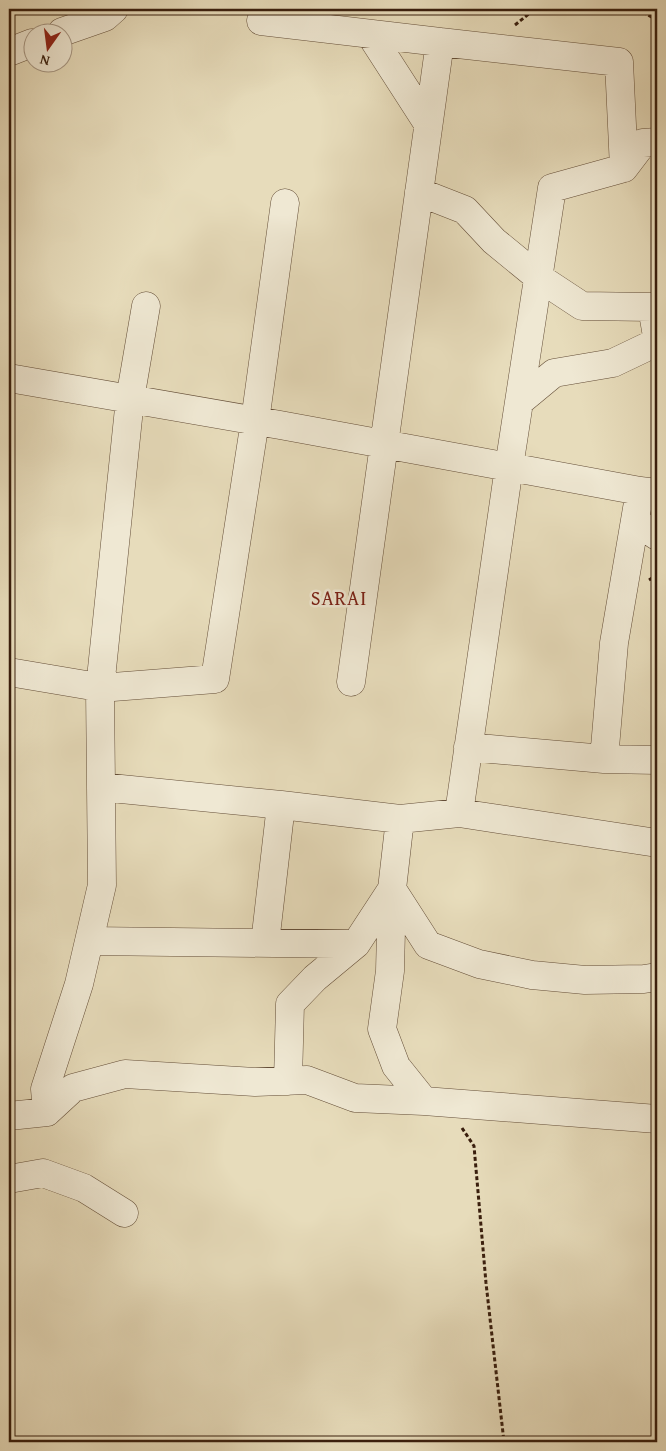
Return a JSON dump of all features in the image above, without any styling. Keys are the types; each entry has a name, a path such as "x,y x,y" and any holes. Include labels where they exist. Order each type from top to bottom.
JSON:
{"street":[{"path":"72,29 105,17 114,9"},
{"path":"261,22 620,62 624,168"},
{"path":"370,34 428,124"},
{"path":"351,682 440,42"},
{"path":"9,52 22,47"},
{"path":"459,813 552,188 624,168 644,143 657,142"},
{"path":"419,192 466,210 494,241 538,277 582,306 652,307 657,336"},
{"path":"9,672 96,687 215,679 255,421 285,203"},
{"path":"47,1112 45,1089 79,984 102,885 101,786 96,687 130,399 146,306"},
{"path":"519,402 554,373 613,363 657,342"},
{"path":"9,378 649,492 646,528 614,643 604,759"},
{"path":"468,747 604,759 657,760"},
{"path":"101,786 400,819 459,813 657,844"},
{"path":"265,943 282,806"},
{"path":"400,819 392,889 390,971 382,1028 396,1066 434,1102"},
{"path":"288,1081 290,1004 315,978 356,944 392,889"},
{"path":"392,889 428,945 479,964 532,975 585,980 657,977"},
{"path":"89,941 356,944"},
{"path":"9,1116 47,1112 73,1088 125,1074 254,1082 307,1080 355,1098 657,1119"},
{"path":"9,1179 44,1173 84,1188 124,1213"}],"path":[{"path":"637,9 657,20"},
{"path":"434,1102 474,1146 486,1283 504,1442"}],"district":[{"name":"SARAI","path":"339,598"}]}
